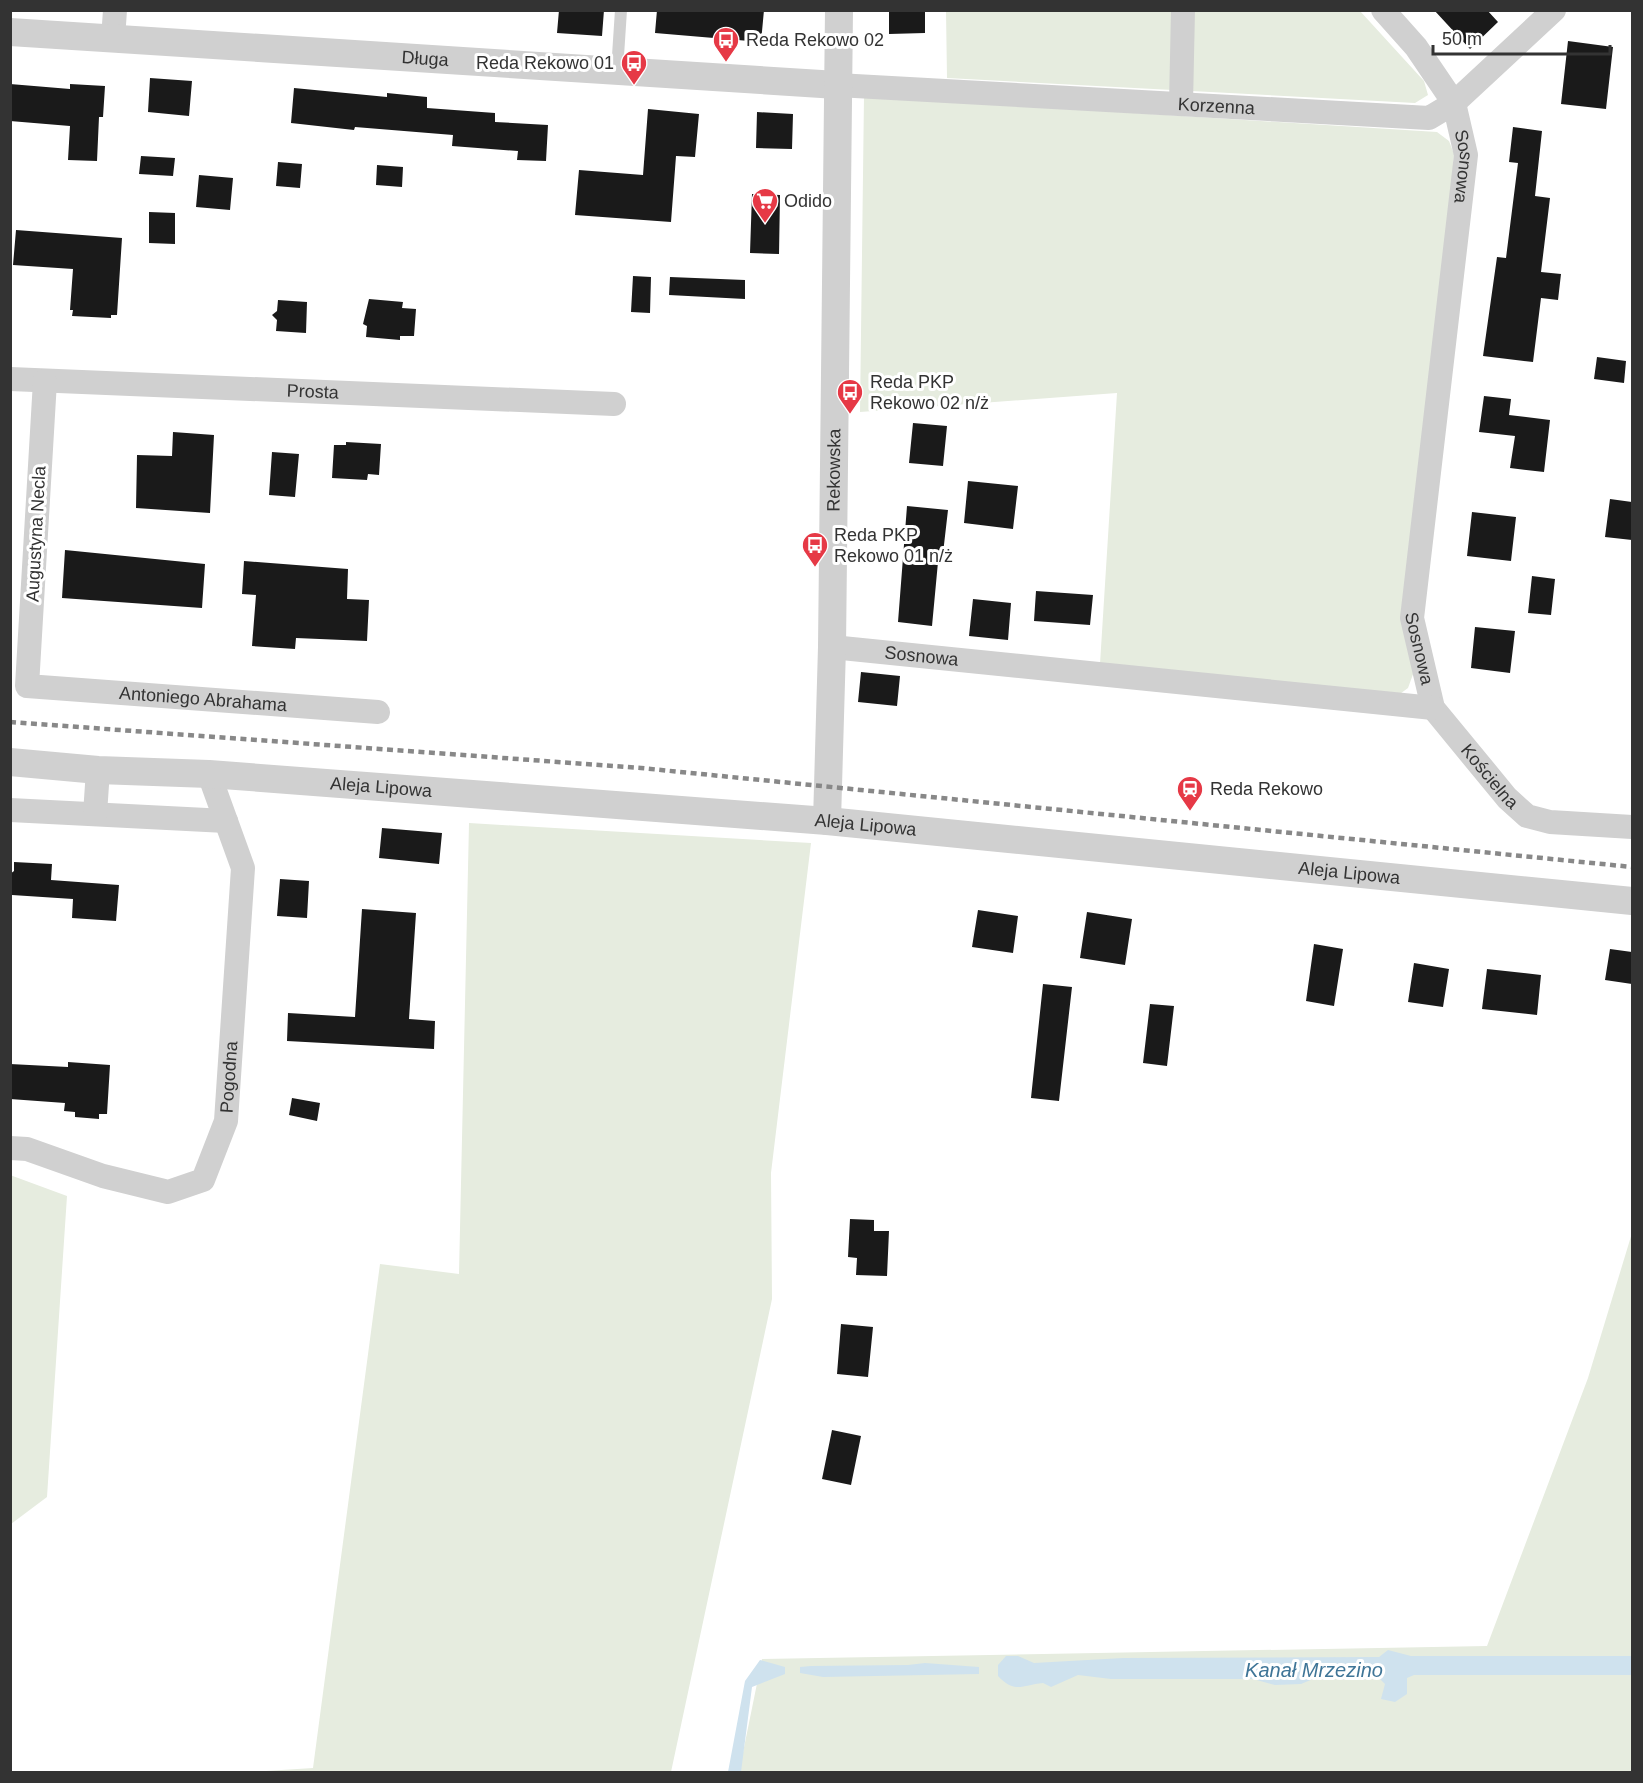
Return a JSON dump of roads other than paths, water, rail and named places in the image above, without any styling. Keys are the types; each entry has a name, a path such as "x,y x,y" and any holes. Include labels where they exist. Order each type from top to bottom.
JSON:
{"street":[{"path":"113,39 115,10"},
{"name":"Rekowska","path":"827,821 832,647 839,10"},
{"path":"1180,104 1183,10"},
{"name":"Sosnowa","path":"832,647 1433,708 1412,618 1466,155 1454,103 1416,47 1383,10"},
{"name":"Korzenna","path":"837,85 1429,117 1454,103 1554,10"},
{"name":"Długa","path":"10,32 837,85"},
{"name":"Prosta","path":"10,379 614,404"},
{"name":"Augustyna Necla","path":"27,686 45,381"},
{"name":"Antoniego Abrahama","path":"27,686 378,712"},
{"name":"Kościelna","path":"1433,708 1507,798 1527,816 1550,822 1632,827"},
{"name":"Aleja Lipowa","path":"10,762 98,770 209,774 827,821 1632,901"},
{"path":"94,814 98,770"},
{"name":"Pogodna","path":"10,1148 27,1149 103,1176 168,1192 203,1180 226,1121 243,868 209,774"},
{"path":"10,810 226,820"}],"lane":[{"path":"617,71 621,10"}],"water":[{"name":"Kanał Mrzezino","path":"1388,1650 1411,1656 1632,1656 1632,1675 1414,1675 1407,1678 1407,1694 1395,1702 1381,1699 1385,1684 1376,1675 1313,1679 1301,1684 1275,1685 1253,1679 1111,1679 1078,1675 1051,1687 1043,1683 1014,1687 998,1676 998,1665 1006,1656 1018,1656 1034,1663 1123,1658 1379,1657"},
{"path":"760,1660 785,1667 785,1674 752,1687 741,1772 728,1772 745,1681"},
{"path":"925,1663 979,1667 979,1674 823,1677 800,1673 800,1667 811,1666"}],"railway":[{"path":"10,722 641,768 1632,867"}],"place":[{"name":"Reda Rekowo 02","path":"726,63"},
{"name":"Reda Rekowo 01","path":"634,86"},
{"name":"Odido","path":"765,224"},
{"name":"Reda PKP Rekowo 02 n/ż","path":"850,415"},
{"name":"Reda PKP Rekowo 01 n/ż","path":"815,568"},
{"name":"Reda Rekowo","path":"1190,812"}]}
